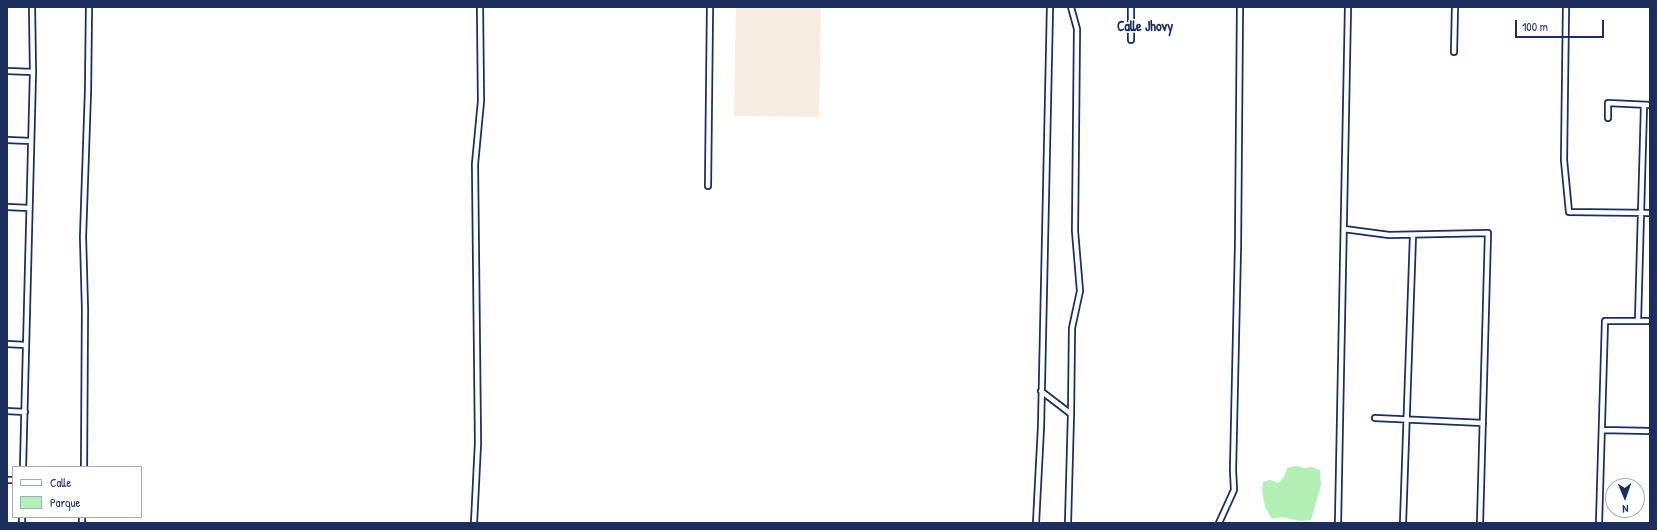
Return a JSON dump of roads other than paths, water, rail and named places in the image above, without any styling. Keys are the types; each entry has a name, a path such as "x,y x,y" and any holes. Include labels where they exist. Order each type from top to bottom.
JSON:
{"street":[{"path":"23,466 33,72 32,7"},
{"path":"84,466 85,309 83,237 89,7"},
{"path":"474,523 478,443 475,164 481,101 480,7"},
{"path":"708,186 710,7"},
{"path":"1036,523 1041,427 1050,7"},
{"path":"1068,523 1072,328 1080,291 1075,231 1077,29 1071,7"},
{"path":"1131,7 1131,40"},
{"path":"1219,523 1234,490 1233,470 1238,246 1240,7"},
{"path":"1338,523 1348,7"},
{"path":"1454,52 1455,7"},
{"path":"1566,7 1564,160 1569,212 1650,213"},
{"path":"7,71 33,72"},
{"path":"1608,118 1608,103 1650,106"},
{"path":"1638,320 1644,106"},
{"path":"7,140 31,141"},
{"path":"7,207 29,208"},
{"path":"1344,229 1389,235 1488,233 1480,523"},
{"path":"1403,523 1413,235"},
{"path":"1600,523 1605,321 1650,321"},
{"path":"7,344 26,345"},
{"path":"1041,391 1071,414"},
{"path":"7,412 25,412"},
{"path":"1375,418 1483,423"},
{"path":"1602,430 1650,431"}],"district":[{"name":"Calle Jhovy","path":"1145,27"}]}
